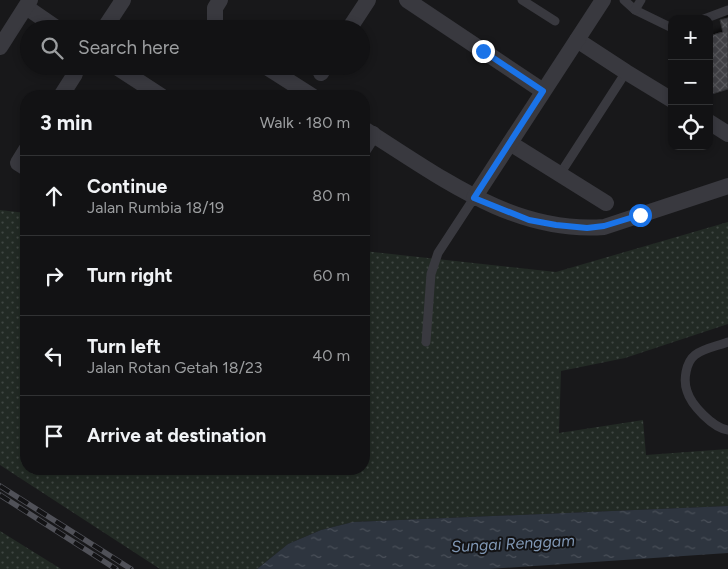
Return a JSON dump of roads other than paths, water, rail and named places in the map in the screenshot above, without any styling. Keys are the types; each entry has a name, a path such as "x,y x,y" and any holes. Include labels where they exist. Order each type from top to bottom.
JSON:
{"street":[{"path":"110,20 122,0"},
{"path":"215,20 215,8 220,0"},
{"path":"355,20 368,0"},
{"path":"407,0 543,91"},
{"path":"474,198 602,0"},
{"path":"0,47 28,4 47,20"},
{"path":"577,40 668,98"},
{"path":"65,90 74,75"},
{"path":"128,75 149,90"},
{"path":"279,75 303,90"},
{"path":"713,125 728,134"},
{"path":"370,139 474,198 529,220 556,225 587,228 604,226 728,186"},
{"path":"510,143 606,203"}],"lane":[{"path":"522,0 555,21"},
{"path":"624,0 636,10 668,26"},
{"path":"636,10 641,0"},
{"path":"713,16 728,10"},
{"path":"560,174 626,72"},
{"path":"426,342 431,274 438,253 474,198"},
{"path":"728,342 694,356 689,364 686,376 687,391 695,406 711,422 728,430"}],"water":[{"name":"Sungai Renggam","path":"728,506 728,553 489,569 257,569 288,544 321,530 353,522"}],"railway":[{"path":"0,486 131,569"},
{"path":"0,495 116,569"}]}
